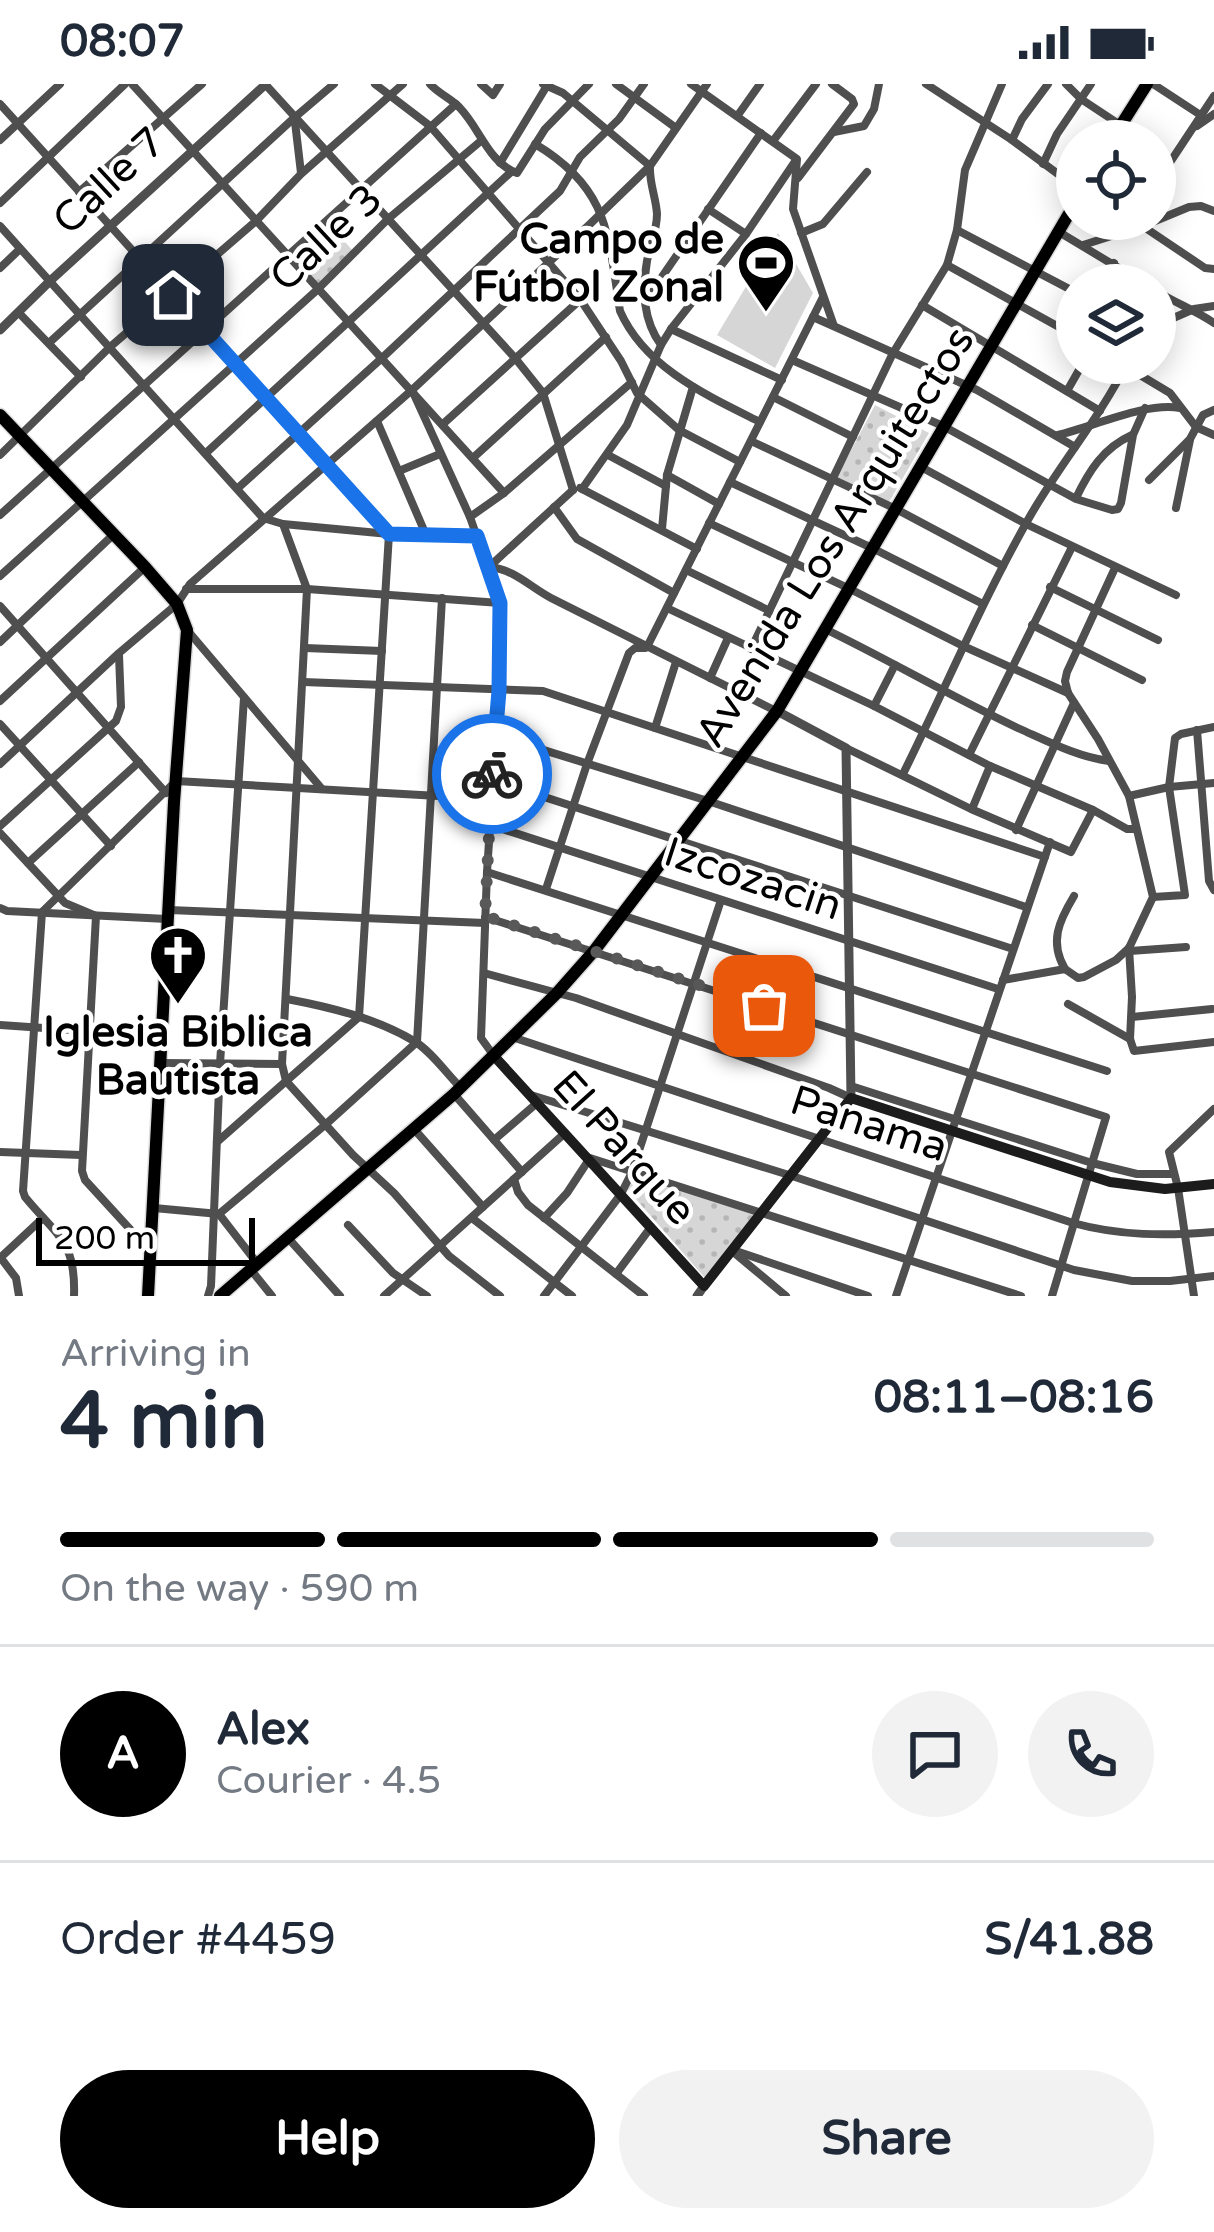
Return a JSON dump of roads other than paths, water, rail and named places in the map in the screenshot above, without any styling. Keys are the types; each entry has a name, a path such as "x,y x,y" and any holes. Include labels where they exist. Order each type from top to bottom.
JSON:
{"main road":[{"path":"1124,120 1150,84"},
{"name":"Avenida Los Arquitectos","path":"220,1296 458,1091 556,994 622,915 777,711 1056,237"},
{"path":"0,415 145,567 177,604 187,630 176,781 170,797 169,914 148,1296"},
{"name":"El Parque","path":"494,1056 704,1291"},
{"path":"704,1291 851,1092 1130,1186 1214,1184"}],"street":[{"path":"0,140 60,84"},
{"path":"0,202 129,84 504,493"},
{"path":"79,192 202,84"},
{"path":"266,84 543,393 558,446 578,489 697,549"},
{"name":"Calle 7","path":"0,329 266,84"},
{"path":"50,342 334,84"},
{"path":"375,84 430,126 580,299 637,394 679,430 740,461"},
{"path":"0,455 110,347 403,84"},
{"path":"430,84 456,104 500,163 518,173 544,130 589,84"},
{"path":"481,84 493,95 500,84"},
{"path":"616,84 676,128"},
{"path":"238,488 564,187 571,169 644,84"},
{"path":"692,84 704,88 797,159"},
{"path":"738,115 760,84"},
{"path":"773,141 816,84"},
{"path":"793,185 854,104 832,84"},
{"path":"834,133 864,126 874,109 879,84"},
{"path":"928,84 1056,173"},
{"path":"751,649 893,353 947,265 965,170 1002,84"},
{"path":"1012,140 1048,84"},
{"path":"1066,84 1111,120"},
{"path":"1043,164 1091,84"},
{"path":"1150,84 1202,116"},
{"path":"500,163 546,85 563,93 650,166"},
{"path":"0,764 177,604 186,589 263,518 412,390 549,263 650,166 704,88"},
{"path":"1176,153 1214,96"},
{"path":"0,104 389,534 359,1017 217,1142"},
{"path":"0,515 456,104"},
{"path":"1191,131 1214,114"},
{"path":"294,118 302,174"},
{"path":"645,302 761,133"},
{"name":"Calle 3","path":"0,575 317,290 388,219 482,140"},
{"path":"535,144 589,188 608,234 620,311 655,360 693,387 760,422"},
{"path":"797,159 793,209 833,326"},
{"path":"489,567 578,489 608,455 627,425 671,328 746,234 797,159"},
{"path":"650,166 657,212 647,263 646,318 662,345"},
{"path":"206,453 511,172"},
{"path":"801,233 823,224 867,172"},
{"path":"1176,212 1212,207"},
{"path":"708,209 746,234"},
{"path":"0,226 263,518 389,534 477,536"},
{"path":"957,230 1056,281"},
{"path":"1074,240 1114,263"},
{"path":"1083,245 1093,240"},
{"path":"1164,240 1205,268 1214,269"},
{"path":"0,268 20,249"},
{"path":"947,265 1056,325"},
{"path":"646,647 823,297"},
{"path":"443,424 580,299"},
{"path":"1176,304 1214,323"},
{"path":"922,305 1100,411"},
{"path":"1176,317 1214,306"},
{"path":"19,313 81,377"},
{"path":"813,316 967,386 1076,447"},
{"path":"671,328 782,380"},
{"path":"474,457 606,337"},
{"path":"792,360 943,426 1076,499 1112,510 1121,503 1133,435 1145,408"},
{"path":"470,517 632,382"},
{"path":"1067,392 1071,384"},
{"path":"903,774 982,604 1049,484 1114,384"},
{"path":"1155,384 1169,393 1196,427 1214,434"},
{"path":"662,529 666,480 693,387"},
{"path":"412,390 470,517 500,603 481,1038 494,1056"},
{"path":"773,397 853,437"},
{"path":"1058,435 1158,405 1180,408"},
{"path":"1176,508 1190,439 1203,416 1214,410"},
{"path":"377,421 426,535"},
{"path":"1076,499 1098,459 1133,435"},
{"path":"1149,480 1190,439"},
{"path":"751,441 1003,566"},
{"path":"399,471 440,454"},
{"path":"608,455 719,503"},
{"path":"920,466 1026,524 1176,595"},
{"path":"730,482 982,604"},
{"path":"554,507 577,538 674,593"},
{"path":"709,523 1072,697"},
{"path":"284,524 307,590 288,915 282,1064 286,1081 440,1246 500,1296"},
{"path":"0,642 115,533"},
{"path":"969,755 1072,547"},
{"path":"0,701 145,567"},
{"path":"489,567 501,568 646,647 1016,830 1071,852 1094,810"},
{"path":"1115,568 1065,681 1129,796 1153,897 1129,950 1130,1039 1134,1051 1214,1042"},
{"path":"686,570 770,611"},
{"path":"1050,587 1159,640"},
{"path":"186,589 307,590 500,603"},
{"path":"153,1208 216,1213 326,1125 417,1042 442,598"},
{"path":"0,606 170,797 42,912 25,1197 72,1256 74,1296"},
{"path":"667,608 990,766 1136,829"},
{"path":"1033,625 1142,680"},
{"path":"825,628 989,714 1091,759 1111,761"},
{"path":"187,630 324,790"},
{"path":"710,678 728,638"},
{"path":"546,890 629,653 646,647"},
{"path":"305,648 382,651"},
{"path":"96,916 65,903 0,830 120,715 119,653"},
{"path":"655,728 676,662"},
{"path":"874,706 895,665"},
{"path":"303,682 543,691 1045,857"},
{"path":"1016,830 1056,745 1072,697"},
{"path":"208,1296 244,698"},
{"path":"0,724 111,846"},
{"path":"1153,897 1185,895 1169,787 1174,742 1181,734 1214,727"},
{"path":"1197,730 1210,841 1209,881 1214,890"},
{"path":"495,734 1026,907"},
{"path":"483,973 576,998 851,1092 846,748"},
{"path":"28,863 139,762"},
{"path":"971,809 990,766"},
{"path":"492,780 1013,949"},
{"path":"176,781 491,799"},
{"path":"1129,796 1214,783"},
{"name":"Izcozacin","path":"490,825 1000,985"},
{"path":"896,1296 1050,842"},
{"path":"487,872 1107,1071"},
{"path":"1073,896 1056,936 1058,958 1078,978 1129,950 1186,947"},
{"path":"544,1296 622,1194 632,1172 721,900"},
{"path":"0,908 96,916 230,912 485,920 594,950 1106,1117 1052,1296"},
{"path":"96,916 81,1155 85,1180 150,1251"},
{"path":"1000,985 1065,969"},
{"path":"287,999 359,1017 417,1042 518,1175 522,1199 644,1296"},
{"path":"1068,1004 1130,1039"},
{"path":"1132,1017 1212,1010"},
{"path":"0,1025 161,1036"},
{"name":"Panama","path":"512,1037 1073,1223 1130,1233 1214,1232"},
{"path":"160,1063 282,1064"},
{"path":"494,1140 535,1098 789,1175 1074,1270 1132,1281 1214,1276"},
{"path":"1194,1296 1169,1152 1214,1108"},
{"path":"414,1129 482,1207"},
{"path":"384,1296 566,1132"},
{"path":"0,1152 81,1155"},
{"path":"544,1218 590,1159 1022,1296"},
{"path":"1090,1170 1174,1174"},
{"path":"216,1213 272,1296"},
{"path":"19,1296 16,1278 0,1257 43,1218"},
{"path":"472,1218 572,1296"},
{"path":"347,1225 393,1274 428,1296"},
{"path":"616,1274 651,1227"},
{"path":"288,1238 340,1296"},
{"path":"731,1250 786,1296"},
{"path":"731,1250 868,1296"}],"place":[{"name":"Campo de Fútbol Zonal","path":"766,314"},
{"name":"Iglesia Biblica Bautista","path":"178,1006"}]}
